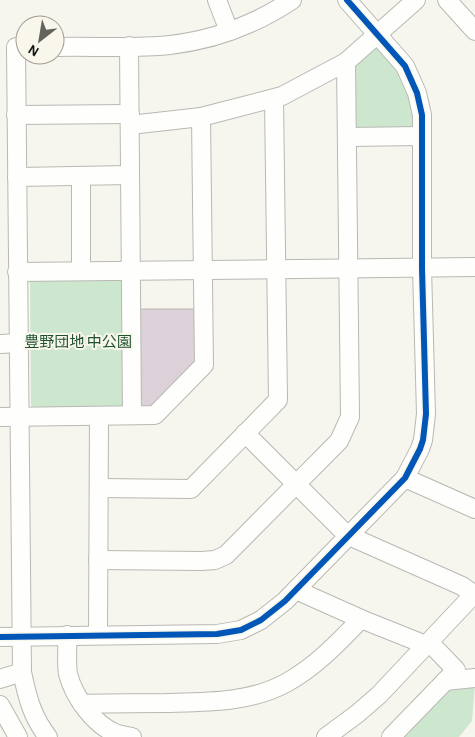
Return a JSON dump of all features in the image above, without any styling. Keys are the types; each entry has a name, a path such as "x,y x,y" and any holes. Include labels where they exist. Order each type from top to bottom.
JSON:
{"street":[{"path":"218,0 229,31"},
{"path":"65,47 170,45 210,37 269,14 292,0"},
{"path":"0,637 216,634 240,630 261,620 296,590 347,535 405,478 420,450 426,414 422,268 422,115 418,93 405,66 347,0"},
{"path":"11,121 201,116 274,99 346,62 416,0"},
{"path":"447,0 475,31"},
{"path":"129,46 132,415"},
{"path":"14,47 11,121 17,177 22,672 27,700 48,737"},
{"path":"98,560 201,561 215,560 226,555 339,441 350,417 346,62"},
{"path":"99,488 190,489 278,400 274,99"},
{"path":"0,416 155,415 204,365 201,116"},
{"path":"348,137 422,136"},
{"path":"17,177 130,175"},
{"path":"81,176 81,271"},
{"path":"17,272 475,267"},
{"path":"0,344 19,344"},
{"path":"98,416 98,635"},
{"path":"245,433 347,535 462,586 475,594 379,695 326,737"},
{"path":"405,478 475,509"},
{"path":"296,590 361,619 428,644 456,670 391,737"},
{"path":"82,704 223,702 264,692 285,684 310,668 334,648 361,619"},
{"path":"67,635 68,672 72,686 82,704 102,725 116,734 132,737"},
{"path":"0,679 22,672"},
{"path":"445,680 475,678"},
{"path":"0,705 18,737"}],"green space":[{"path":"379,46 394,66 405,86 412,107 414,132 354,132 352,64 371,47"},
{"name":"豊野団地 中公園","path":"120,276 125,280 127,404 122,411 35,410 31,405 30,281"},
{"path":"475,685 472,721 459,737 398,737 449,687"}],"building":[{"path":"137,309 198,309 200,361 149,409 138,406"}],"cycle path":[{"path":"0,637 217,634 241,630 261,620 285,601 405,478 423,440 426,414 422,268 422,115 417,93 405,66 347,0"}]}
